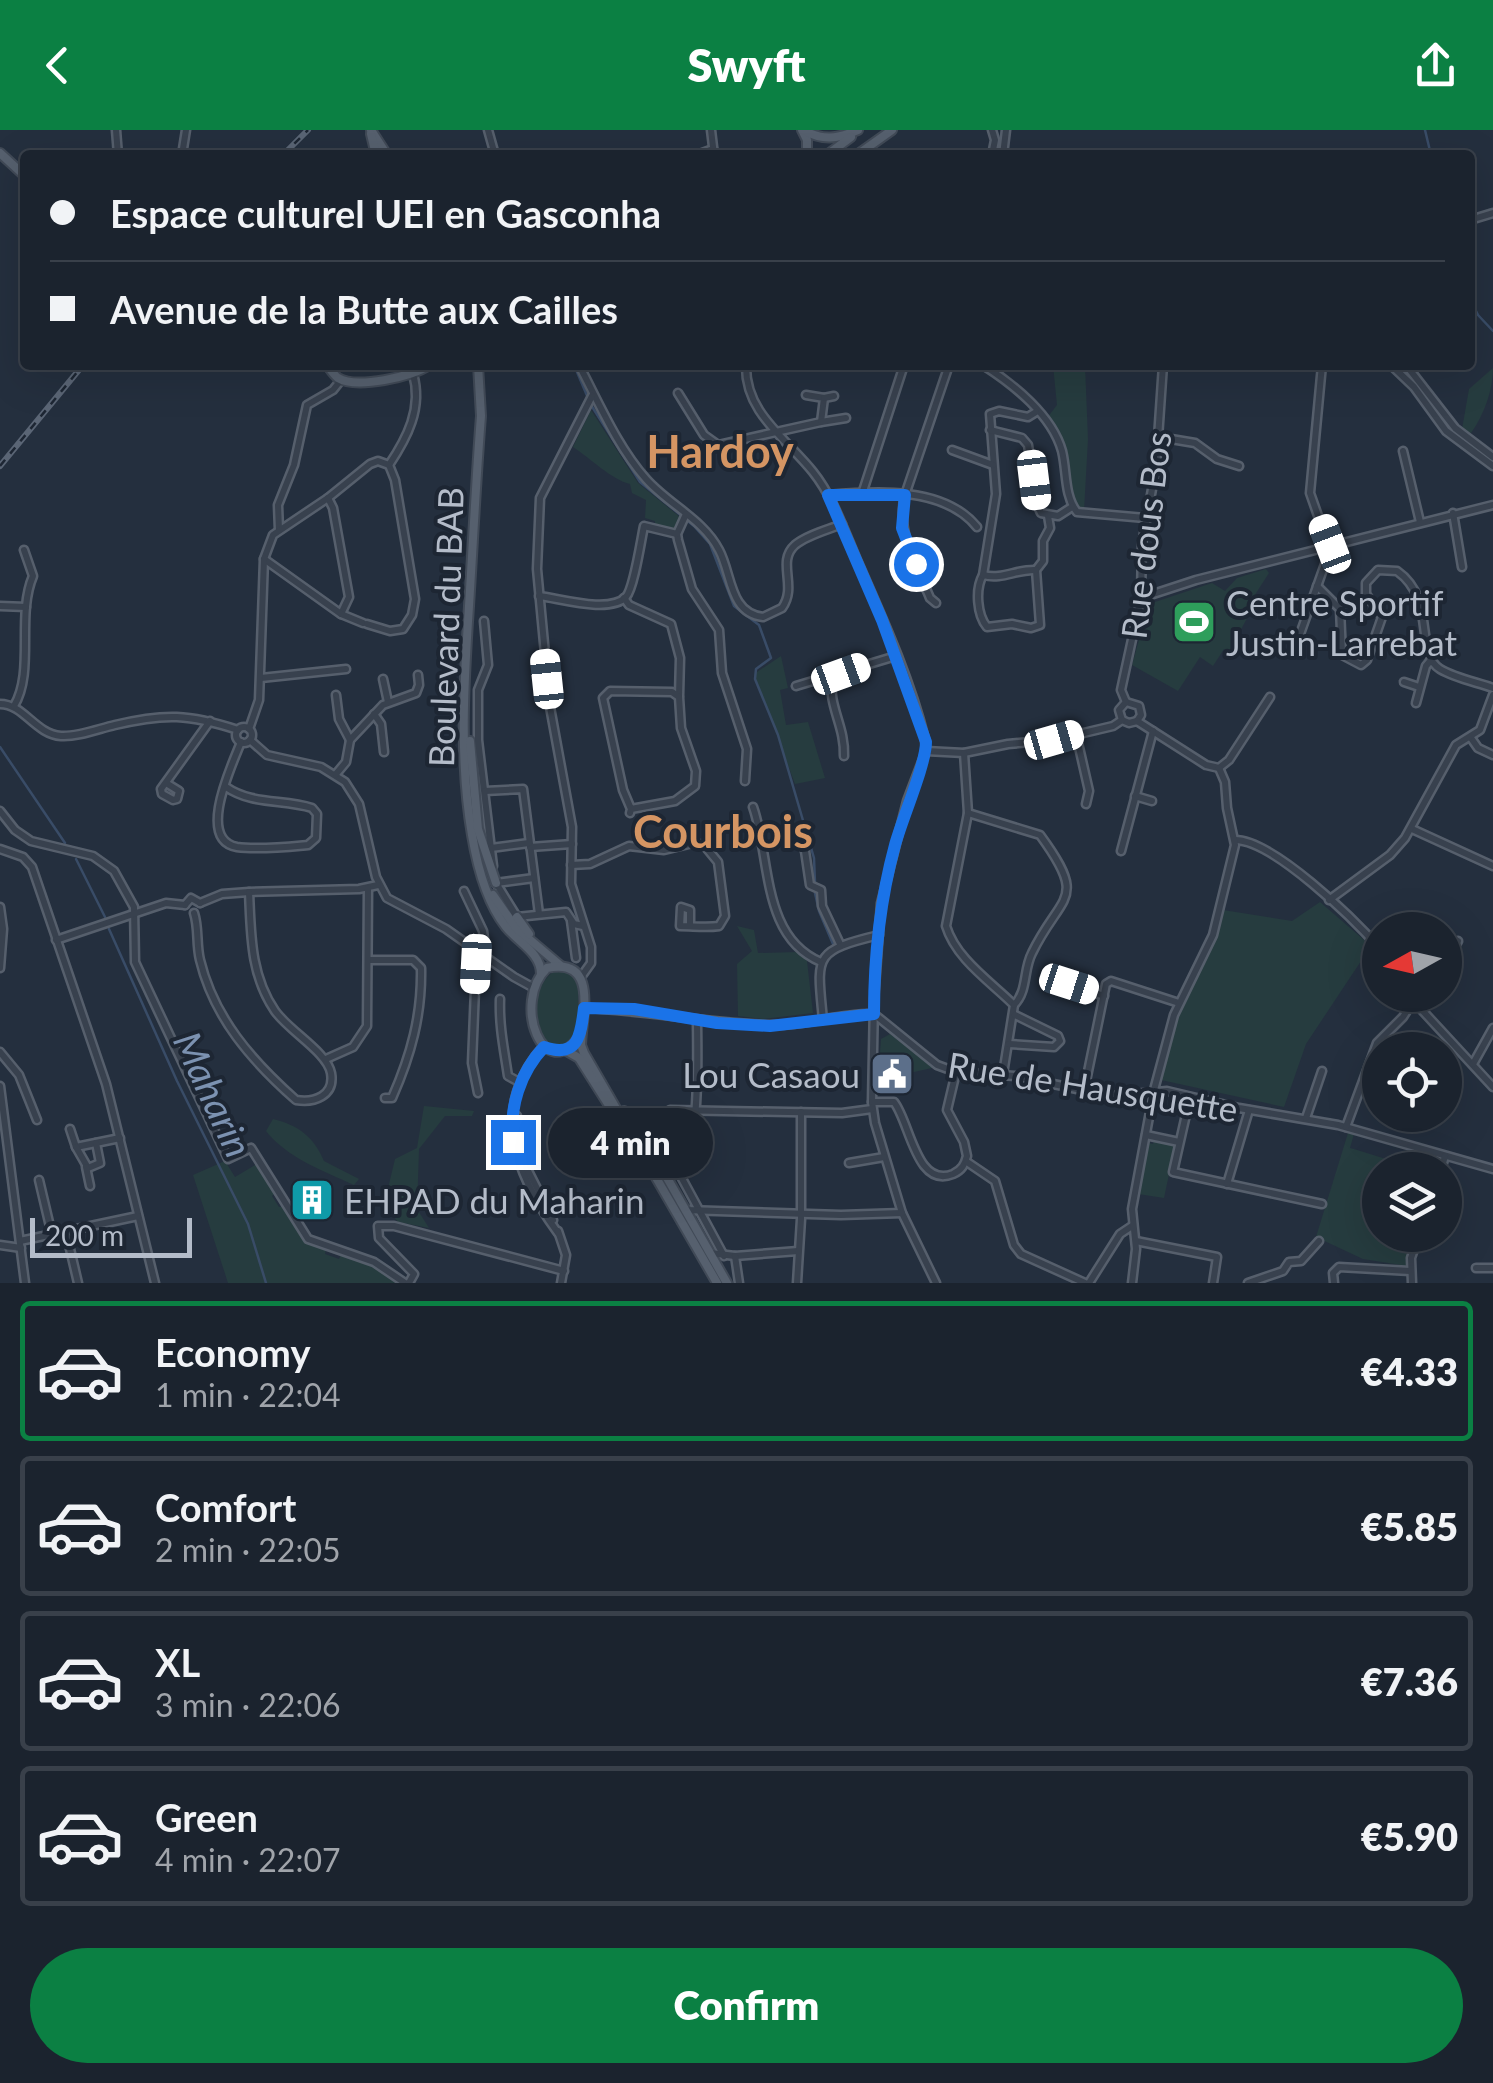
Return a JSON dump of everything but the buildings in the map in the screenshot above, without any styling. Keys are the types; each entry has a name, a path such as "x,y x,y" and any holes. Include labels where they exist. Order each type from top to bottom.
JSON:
{"main road":[{"path":"802,130 833,138 858,130"},
{"path":"833,150 858,130"},
{"path":"864,150 892,130"},
{"path":"0,153 20,171"},
{"path":"332,370 341,380 354,382 420,370"},
{"name":"Boulevard du BAB","path":"480,370 464,722 472,834 505,926 537,956 541,974"},
{"name":"Boulevard du BAB","path":"492,885 516,928 561,966"},
{"path":"517,916 540,950"},
{"path":"635,1141 580,1058 565,1050 544,1047 533,1033 534,988 548,968 573,969 581,977 585,986 584,1052 658,1162 727,1283"},
{"path":"565,1050 582,1034"},
{"path":"610,1094 718,1283"}],"street":[{"path":"581,370 592,396 646,479 706,530 720,552 738,602 756,616 770,615 786,604 790,590 787,559 793,547 842,524"},
{"path":"747,370 749,390 774,432 802,459 828,495 923,731 926,751 888,872 879,935 872,1106 902,1212 936,1283"},
{"path":"862,494 902,370"},
{"path":"936,603 930,598 902,528 905,495 946,370"},
{"path":"989,370 1016,389 1058,442 1072,507 1086,515 1144,518"},
{"name":"Rue dous Bos","path":"1126,702 1121,690 1141,598 1144,518 1154,481 1163,370"},
{"path":"1300,634 1330,547 1310,493 1322,370"},
{"path":"1396,370 1414,387 1446,431 1493,466"},
{"path":"1410,370 1455,428 1493,457"},
{"path":"389,465 408,436 414,415 417,393 413,374"},
{"path":"279,530 278,504 294,464 307,405 333,390 341,380"},
{"path":"678,393 713,443 728,444 846,418"},
{"path":"806,395 834,396"},
{"path":"581,977 592,956 574,900 566,782 550,707 538,596 540,498 592,396"},
{"path":"821,422 824,398"},
{"path":"1036,412 1026,417 992,412 996,494 978,588 987,627 1040,625 1036,570 1043,562 1043,541 1050,528 1048,516"},
{"path":"990,430 1026,440 1038,509 1048,516 1058,516 1072,507"},
{"path":"1159,438 1195,444 1216,459 1239,466"},
{"path":"952,450 993,465"},
{"path":"1403,451 1420,522"},
{"path":"226,786 235,793 271,803 312,808 317,814 316,838 303,846 230,845 216,826 226,786 259,700 264,559 270,539 378,461 389,465 396,480 415,606 403,629 396,632 365,623 340,614 264,559"},
{"path":"828,495 905,495 939,500 978,526"},
{"path":"328,498 349,597 340,614"},
{"path":"1141,598 1493,505"},
{"path":"686,513 678,534 692,589 719,630 722,673 746,749 745,781"},
{"path":"1453,513 1462,567"},
{"path":"538,596 590,606 624,598 644,526 678,534"},
{"path":"14,706 24,686 26,607 33,576 24,550"},
{"path":"983,576 996,578 1018,570 1036,570"},
{"path":"1317,586 1340,610 1342,655 1361,665 1368,660 1382,617 1366,594 1366,584 1378,570 1396,571 1418,593 1431,660 1416,703"},
{"path":"624,598 629,605 671,624 680,658 682,728 696,771 695,786 675,801 631,811 603,698 610,691 672,692 679,697"},
{"path":"0,606 26,607"},
{"path":"484,621 488,668 477,694 478,740 492,885 517,916 566,912 571,920 576,958"},
{"path":"796,686 896,656"},
{"path":"1329,900 1390,855 1412,829 1456,745 1471,738 1483,724 1493,691 1442,670 1431,660"},
{"path":"261,678 346,668"},
{"path":"336,774 346,762 350,740 388,702 416,693 420,685 418,675"},
{"path":"830,676 831,703 843,732 844,756"},
{"path":"383,680 388,702"},
{"path":"1404,682 1419,687"},
{"path":"336,695 340,719 350,740"},
{"path":"1219,768 1229,760 1270,698"},
{"path":"1126,702 1139,706 1141,715 1137,721 1122,720 1119,710 1126,702"},
{"path":"0,704 14,706 38,728 57,736 167,715 249,729"},
{"path":"374,714 381,724 384,752"},
{"path":"926,751 964,753 1054,740 1113,726 1122,720"},
{"path":"166,783 210,721"},
{"path":"1137,721 1206,765 1219,768"},
{"path":"238,730 236,737 268,755 336,774 359,804 378,885 396,904 446,929 534,988"},
{"path":"1121,851 1153,731"},
{"path":"1076,734 1089,791 1086,804"},
{"path":"1471,738 1478,748 1493,755"},
{"path":"964,753 968,812 946,926 952,942 1014,1005 1003,1074"},
{"path":"1132,1283 1136,1241 1132,1226 1154,1090 1180,1003 1213,935 1235,840 1219,768"},
{"path":"485,791 521,787 539,914"},
{"path":"1135,796 1152,801"},
{"path":"753,807 778,917 804,954 821,962"},
{"path":"0,811 8,823 31,841 93,856 110,867 131,901 135,962 228,1160 251,1148 308,1238 374,1262 407,1283 414,1274 376,1232 382,1224 564,1271"},
{"path":"968,812 1040,835 1068,882 1067,896 1030,956 1021,997 1014,1005"},
{"path":"1412,829 1493,866"},
{"path":"1235,840 1267,849 1362,931"},
{"path":"571,865 590,864 629,846 664,850 694,842 704,845 718,862 725,916 719,926 690,926"},
{"path":"800,842 810,886 820,890 822,906 840,944"},
{"path":"491,848 572,844"},
{"path":"0,849 28,862 56,940 106,1084 155,1283"},
{"path":"492,885 534,878"},
{"path":"185,905 192,898 200,902 222,894 378,885"},
{"path":"326,1060 353,1046 366,1031 368,888"},
{"path":"194,913 208,987 229,1028 296,1100 308,1102 326,1094 332,1080 326,1060 288,1027 261,984 253,956 249,892"},
{"path":"464,892 483,931 485,950 476,964 472,1063 478,1093"},
{"path":"194,913 200,902"},
{"path":"56,940 166,903 185,905"},
{"path":"185,905 186,910 194,913"},
{"path":"0,907 0,968"},
{"path":"571,920 583,926"},
{"path":"823,1020 818,977 821,962 840,944 879,935"},
{"path":"368,960 412,960 422,968 418,1028 392,1098 385,1098"},
{"path":"1084,1091 1106,984 1112,981 1180,1003"},
{"path":"1069,984 1104,996"},
{"path":"500,999 499,1032 505,1042 508,1076 520,1083"},
{"path":"584,1008 644,1010 698,1020 770,1026 874,1014"},
{"path":"1346,1126 1377,1043 1401,1012"},
{"path":"1426,1012 1493,1087"},
{"name":"Rue de Hausquette","path":"874,1014 937,1064 956,1072 1003,1074 1110,1096 1154,1090 1190,1096 1346,1126 1432,1152"},
{"path":"1009,1044 1059,1044 1058,1036 1015,1015"},
{"path":"658,1162 686,1154 697,1110 698,1020"},
{"path":"1472,1064 1493,1028"},
{"path":"873,1035 892,1030"},
{"path":"544,1047 525,1070 520,1083 520,1155 565,1248 561,1283"},
{"path":"0,1052 19,1076 37,1120"},
{"path":"1306,1118 1322,1071"},
{"path":"670,1110 801,1112 894,1102 920,1158 932,1174 952,1174 966,1162 966,1148 947,1110 956,1072"},
{"path":"0,1086 25,1283"},
{"path":"1190,1096 1172,1170 1322,1204"},
{"path":"1227,1184 1249,1110"},
{"path":"797,1283 801,1112"},
{"path":"70,1129 90,1186"},
{"path":"1145,1135 1178,1142"},
{"path":"76,1147 120,1138"},
{"path":"86,1167 100,1163 96,1143"},
{"path":"849,1163 884,1157"},
{"path":"672,1160 724,1256"},
{"name":"Rue de Hausquette","path":"1462,1161 1493,1169"},
{"path":"966,1162 995,1181 1014,1245 1021,1254 1087,1283 1120,1234 1132,1226"},
{"path":"39,1180 52,1235"},
{"path":"686,1210 902,1212"},
{"path":"693,1222 700,1212"},
{"path":"0,1245 21,1244 138,1216"},
{"path":"66,1232 78,1283"},
{"path":"1136,1241 1217,1257 1213,1283"},
{"path":"1248,1283 1284,1271 1289,1262 1301,1261 1319,1241"},
{"path":"710,1253 735,1256 798,1252"},
{"path":"1412,1283 1414,1252"},
{"path":"718,1266 720,1261 735,1256"},
{"path":"735,1256 738,1283"},
{"path":"1334,1283 1333,1273 1338,1267 1410,1271"},
{"path":"1476,1268 1493,1268"}],"green space":[{"path":"1493,368 1487,402 1471,433 1462,429 1469,389"},
{"path":"1054,370 1085,370 1088,439 1084,511 1075,502 1065,446 1047,418 1057,405"},
{"path":"591,410 638,483 680,517 675,530 645,518 646,500 632,493 630,484 573,447"},
{"name":"Centre Sportif Justin-Larrebat","path":"1266,569 1269,573 1249,604 1253,607 1229,652 1224,649 1213,666 1200,657 1178,691 1132,665 1149,604 1212,583 1225,591 1237,578"},
{"path":"781,656 788,688 780,690 786,725 808,722 825,778 795,784 754,674"},
{"path":"1320,902 1362,938 1362,960 1306,1044 1284,1107 1161,1080 1180,1010 1214,944 1223,910 1292,921"},
{"path":"737,926 754,930 758,953 798,952 807,961 813,1013 763,1019 738,1016 737,964 752,951"},
{"path":"553,972 573,977 578,995 575,1035 554,1046 545,1041 536,1022 540,988"},
{"path":"890,1034 932,1068 878,1080 881,1039"},
{"path":"424,1106 474,1111 472,1116 445,1116 419,1149 417,1209 429,1228 398,1222 384,1205 395,1159 417,1148"},
{"path":"273,1119 297,1129 310,1139 324,1161 359,1179 354,1185 284,1149 266,1131"},
{"path":"1348,1133 1354,1134 1350,1148 1363,1152 1362,1252 1411,1252 1407,1266 1363,1259 1316,1237"},
{"path":"1154,1140 1175,1146 1164,1198 1138,1194 1149,1143"},
{"path":"225,1161 235,1177 257,1164 279,1207 283,1206 308,1244 339,1259 341,1255 378,1268 400,1283 228,1283 193,1175"}],"waterway":[{"path":"1425,130 1430,150"},
{"path":"1475,309 1493,331"},
{"path":"576,370 588,398"},
{"path":"591,405 640,482 710,544 734,606 759,625 771,658 756,669 755,679 778,735 814,858 815,883"},
{"name":"Maharin","path":"0,747 65,843"},
{"name":"Maharin","path":"76,859 105,917"},
{"path":"815,893 833,944"},
{"name":"Maharin","path":"109,929 177,1081 248,1224 266,1283"}],"railway":[{"path":"288,150 308,130"},
{"path":"0,466 79,370"}],"place":[{"name":"Centre Sportif Justin-Larrebat","path":"1194,622"},
{"name":"Lou Casaou","path":"892,1074"},
{"name":"EHPAD du Maharin","path":"312,1200"}],"district":[{"name":"Hardoy","path":"720,451"},
{"name":"Courbois","path":"723,831"}],"route":[{"path":"513,1142 512,1119 525,1070 544,1047 559,1051 574,1044 582,1034 584,1008 634,1009 717,1023 770,1026 874,1014 885,884 926,742 882,620 828,495 905,495 902,528 916,564"}]}
